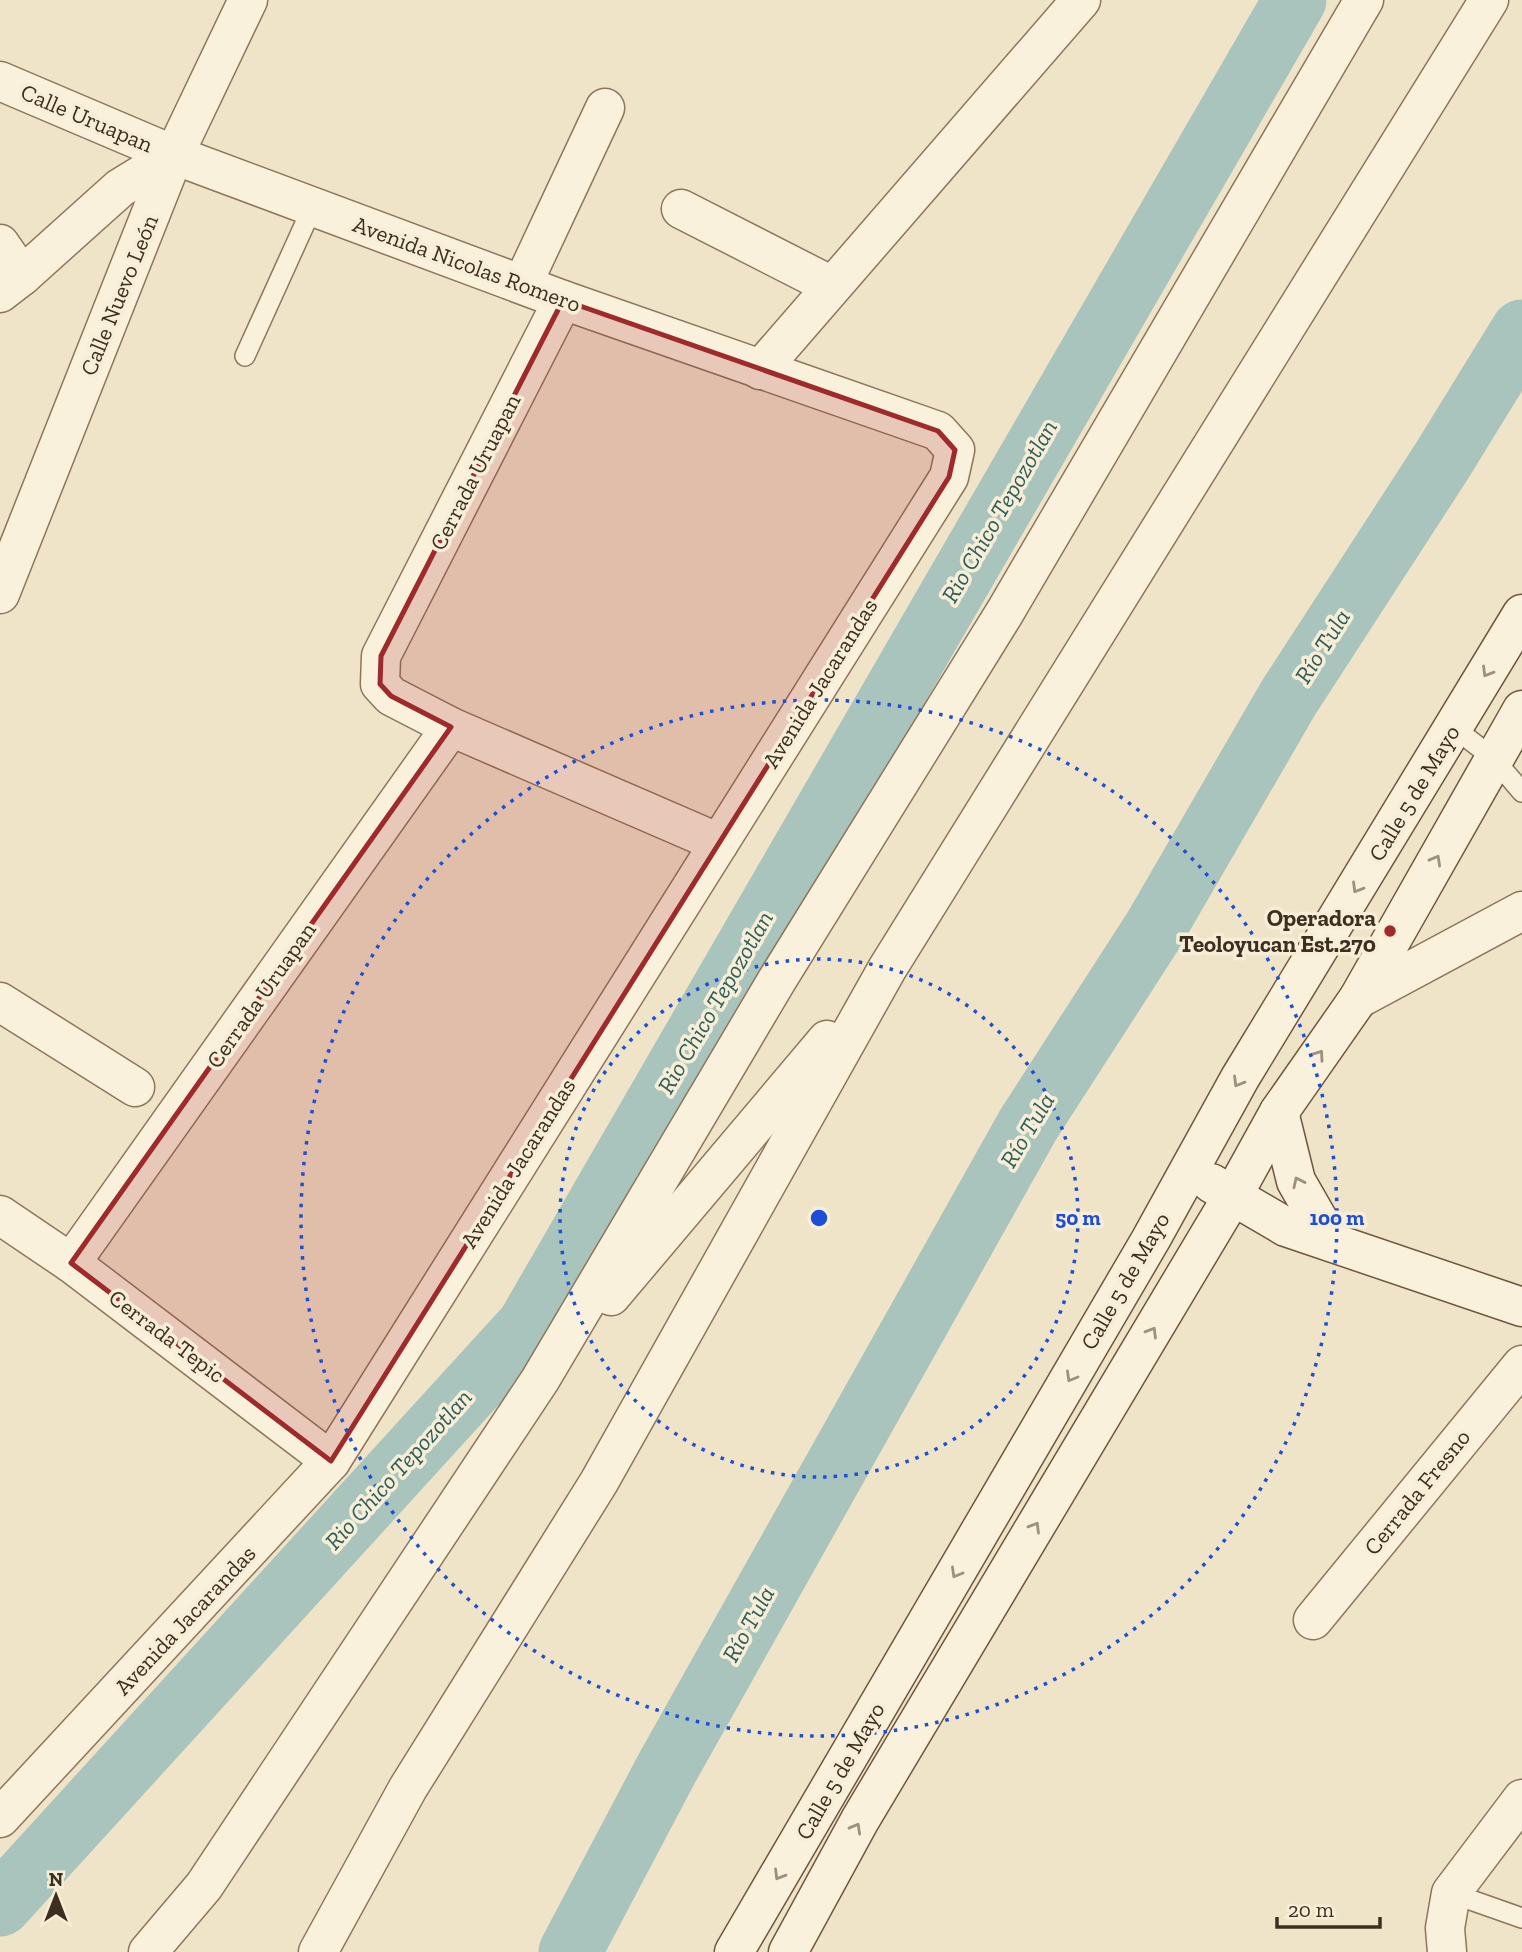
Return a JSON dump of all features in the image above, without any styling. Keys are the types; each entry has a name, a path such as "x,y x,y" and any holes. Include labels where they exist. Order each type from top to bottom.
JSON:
{"street":[{"name":"Calle Nuevo León","path":"0,594 174,155 248,0"},
{"path":"761,370 1081,0"},
{"path":"148,1952 204,1886 540,1380 777,980 1005,612 1364,0"},
{"path":"318,1952 408,1788 599,1482 887,969 1489,0"},
{"name":"Calle Uruapan","path":"0,81 174,155"},
{"path":"523,283 605,108"},
{"name":"Avenida Nicolas Romero","path":"174,155 564,300 939,431 955,450"},
{"path":"0,244 11,284 120,188 174,155"},
{"path":"681,209 832,286"},
{"name":"Cerrada Uruapan","path":"564,300 381,656 380,684 391,696 451,727 719,843"},
{"name":"Avenida Jacarandas","path":"0,1818 331,1461 949,477 955,450"},
{"name":"Calle 5 de Mayo","path":"734,1952 1102,1324 1240,1078 1522,614"},
{"name":"Calle 5 de Mayo","path":"788,1952 860,1821 1232,1197 1279,1112 1358,999 1522,710"},
{"name":"Cerrada Uruapan","path":"71,1263 451,727"},
{"path":"1358,999 1522,911"},
{"path":"540,1380 887,969"},
{"path":"0,1002 135,1087"},
{"path":"1279,1112 1296,1181 1331,1242"},
{"path":"1189,1168 1232,1197 1286,1227 1522,1307"},
{"name":"Cerrada Tepic","path":"0,1215 71,1263 331,1461"},
{"name":"Cerrada Fresno","path":"1313,1620 1522,1365"},
{"path":"1447,1952 1445,1928 1451,1893 1522,1799"}],"lane":[{"path":"245,356 313,206"},
{"path":"1454,727 1493,758 1522,792"},
{"path":"1451,1893 1522,1918"}],"highlighted area":[{"path":"563,300 938,431 955,450 949,477 331,1461 71,1263 451,727 391,696 380,684 381,656"}],"waterway":[{"name":"Rio Chico Tepozotlan","path":"0,1905 528,1326 1295,0"},
{"name":"Río Tula","path":"570,1952 666,1770 1028,1125 1155,928 1289,697 1442,461 1522,331"}],"place":[{"name":"Operadora Teoloyucan Est.270","path":"1390,931"}]}
